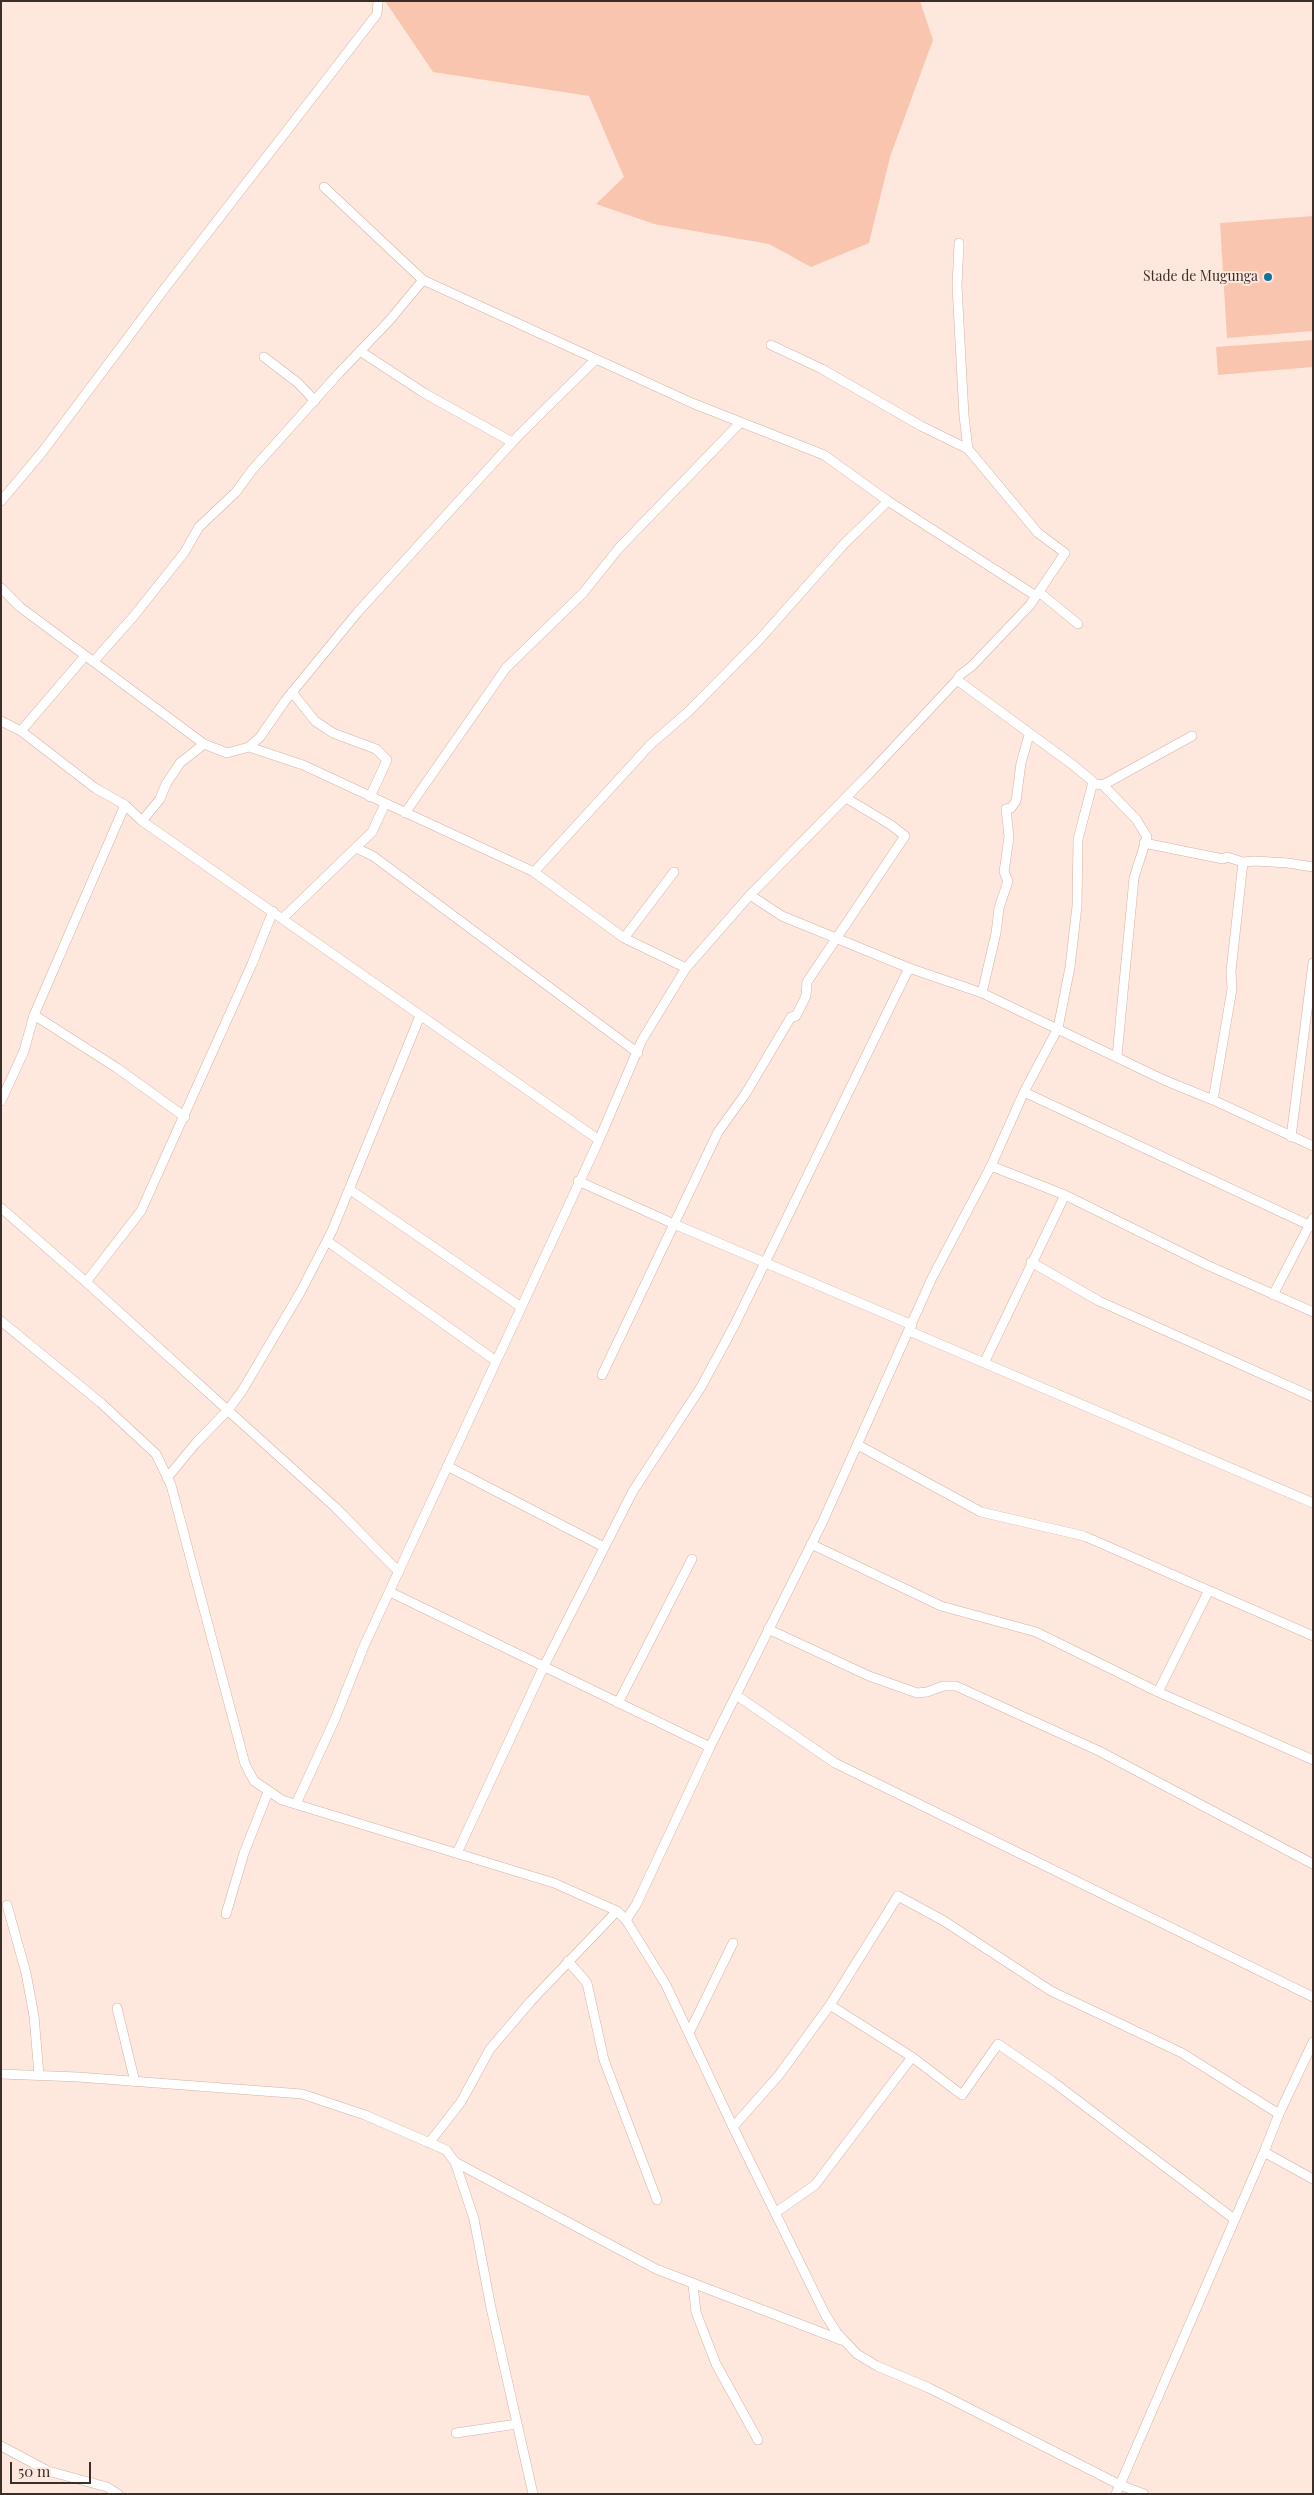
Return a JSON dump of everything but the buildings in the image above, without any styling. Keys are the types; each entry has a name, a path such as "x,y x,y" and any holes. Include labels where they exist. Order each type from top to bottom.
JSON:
{"street":[{"path":"1,501 43,451 165,288 377,14 378,1"},
{"path":"324,188 423,280 740,423 824,455 888,501 1038,594 1078,624"},
{"path":"959,243 957,286 964,416 968,449"},
{"path":"94,662 184,553 200,527 236,492 252,470 423,280"},
{"path":"296,1804 399,1572 578,1181 599,1140 642,1040 686,968 750,895 846,798 960,675 972,666 1030,606 1065,553 1038,533 968,449 921,426 822,369 771,345"},
{"path":"360,351 424,393 512,442"},
{"path":"264,357 298,383 315,401"},
{"path":"1,588 20,608 204,744 227,753 249,747 260,737 292,692 357,612 512,442 596,359"},
{"path":"405,813 506,668 583,592 619,548 740,423"},
{"path":"534,872 650,745 689,711 752,647 844,544 888,501"},
{"path":"21,731 85,656"},
{"path":"957,680 1029,735 1073,765 1093,782 1103,785 1136,819 1147,837 1134,878 1117,1056"},
{"path":"292,692 315,721 333,733 376,749 388,760 370,797"},
{"path":"1,721 21,731 95,788 124,805 142,822 273,911 420,1016 548,1102 599,1140"},
{"path":"982,992 996,933 998,908 1008,881 1004,872 1009,837 1006,809 1011,808 1016,801 1029,735"},
{"path":"1103,785 1192,736"},
{"path":"142,822 160,800 166,784 180,763 204,744"},
{"path":"249,747 303,765 534,872 624,938 686,968"},
{"path":"626,1920 636,1905 710,1747 858,1446 932,1278 991,1166 1024,1092 1058,1028 1070,966 1077,906 1078,839 1093,782"},
{"path":"602,1374 718,1132 746,1093 791,1018 796,1016 806,996 807,982 905,836 891,825 846,798"},
{"path":"283,918 372,832 385,804"},
{"path":"1,1101 24,1050 34,1015 124,805"},
{"path":"1144,843 1222,858 1227,857 1243,862 1288,863 1313,867"},
{"path":"356,848 373,856 638,1053"},
{"path":"1213,1100 1232,989 1231,970 1243,862"},
{"path":"624,938 674,872"},
{"path":"750,895 782,916 909,968 982,992 1164,1080 1213,1100 1313,1146"},
{"path":"86,1282 141,1211 252,964 273,911"},
{"path":"1291,1137 1313,963"},
{"path":"457,1853 543,1668 604,1547 633,1491 701,1387 765,1263 909,968"},
{"path":"34,1015 117,1068 184,1117"},
{"path":"167,1478 196,1443 228,1410 270,1346 328,1241 420,1016"},
{"path":"1024,1092 1311,1224 1273,1295"},
{"path":"991,1166 1065,1195 1273,1295 1313,1312"},
{"path":"578,1181 984,1362 1313,1503"},
{"path":"349,1189 521,1306"},
{"path":"984,1362 1065,1195"},
{"path":"1,1208 86,1282 336,1508 399,1572"},
{"path":"328,1241 496,1361"},
{"path":"1031,1262 1098,1301 1313,1397"},
{"path":"1,1321 101,1403 156,1454 167,1478 180,1516 245,1764 254,1781 268,1792 296,1804 554,1884 617,1911 626,1920 666,1985 825,2314 844,2341 857,2354 877,2366 938,2393 1120,2485 1144,2494"},
{"path":"858,1446 981,1512 1084,1536 1208,1592 1313,1636"},
{"path":"448,1466 604,1547"},
{"path":"811,1544 941,1606 1036,1632 1158,1692 1313,1760"},
{"path":"618,1703 692,1559"},
{"path":"390,1592 543,1668 710,1747"},
{"path":"1158,1692 1208,1592"},
{"path":"768,1629 869,1676 917,1693 927,1692 943,1686 956,1686 1100,1751 1313,1864"},
{"path":"736,1695 835,1763 1313,1997"},
{"path":"226,1914 244,1853 268,1792"},
{"path":"733,2127 779,2075 830,2005 898,1896 944,1922 1051,1991 1182,2053 1279,2114"},
{"path":"6,1905 26,1973 34,2016 39,2075"},
{"path":"429,2142 461,2102 490,2049 568,1960 617,1911"},
{"path":"689,2033 733,1943"},
{"path":"568,1960 587,1982 604,2060 657,2200"},
{"path":"830,2005 912,2057 962,2094 998,2044 1052,2081 1234,2219"},
{"path":"117,2008 135,2082"},
{"path":"1116,2494 1279,2114 1313,2042"},
{"path":"775,2213 815,2185 912,2057"},
{"path":"1,2074 39,2075 302,2094 365,2115 446,2150 455,2162 474,2219 491,2308 533,2494"},
{"path":"1264,2152 1313,2179"},
{"path":"455,2162 656,2269 844,2341"},
{"path":"693,2284 696,2312 716,2364 758,2440"},
{"path":"456,2433 517,2424"},
{"path":"1,2446 48,2471 107,2487 118,2494"}],"shaded area":[{"path":"385,1 920,1 933,40 890,157 869,243 811,267 769,244 654,224 596,204 624,177 589,96 433,72"},
{"name":"Stade de Mugunga","path":"1313,216 1313,331 1227,338 1220,223"},
{"path":"1313,340 1313,367 1218,375 1216,347"}],"place":[{"name":"Stade de Mugunga","path":"1268,277"}]}
